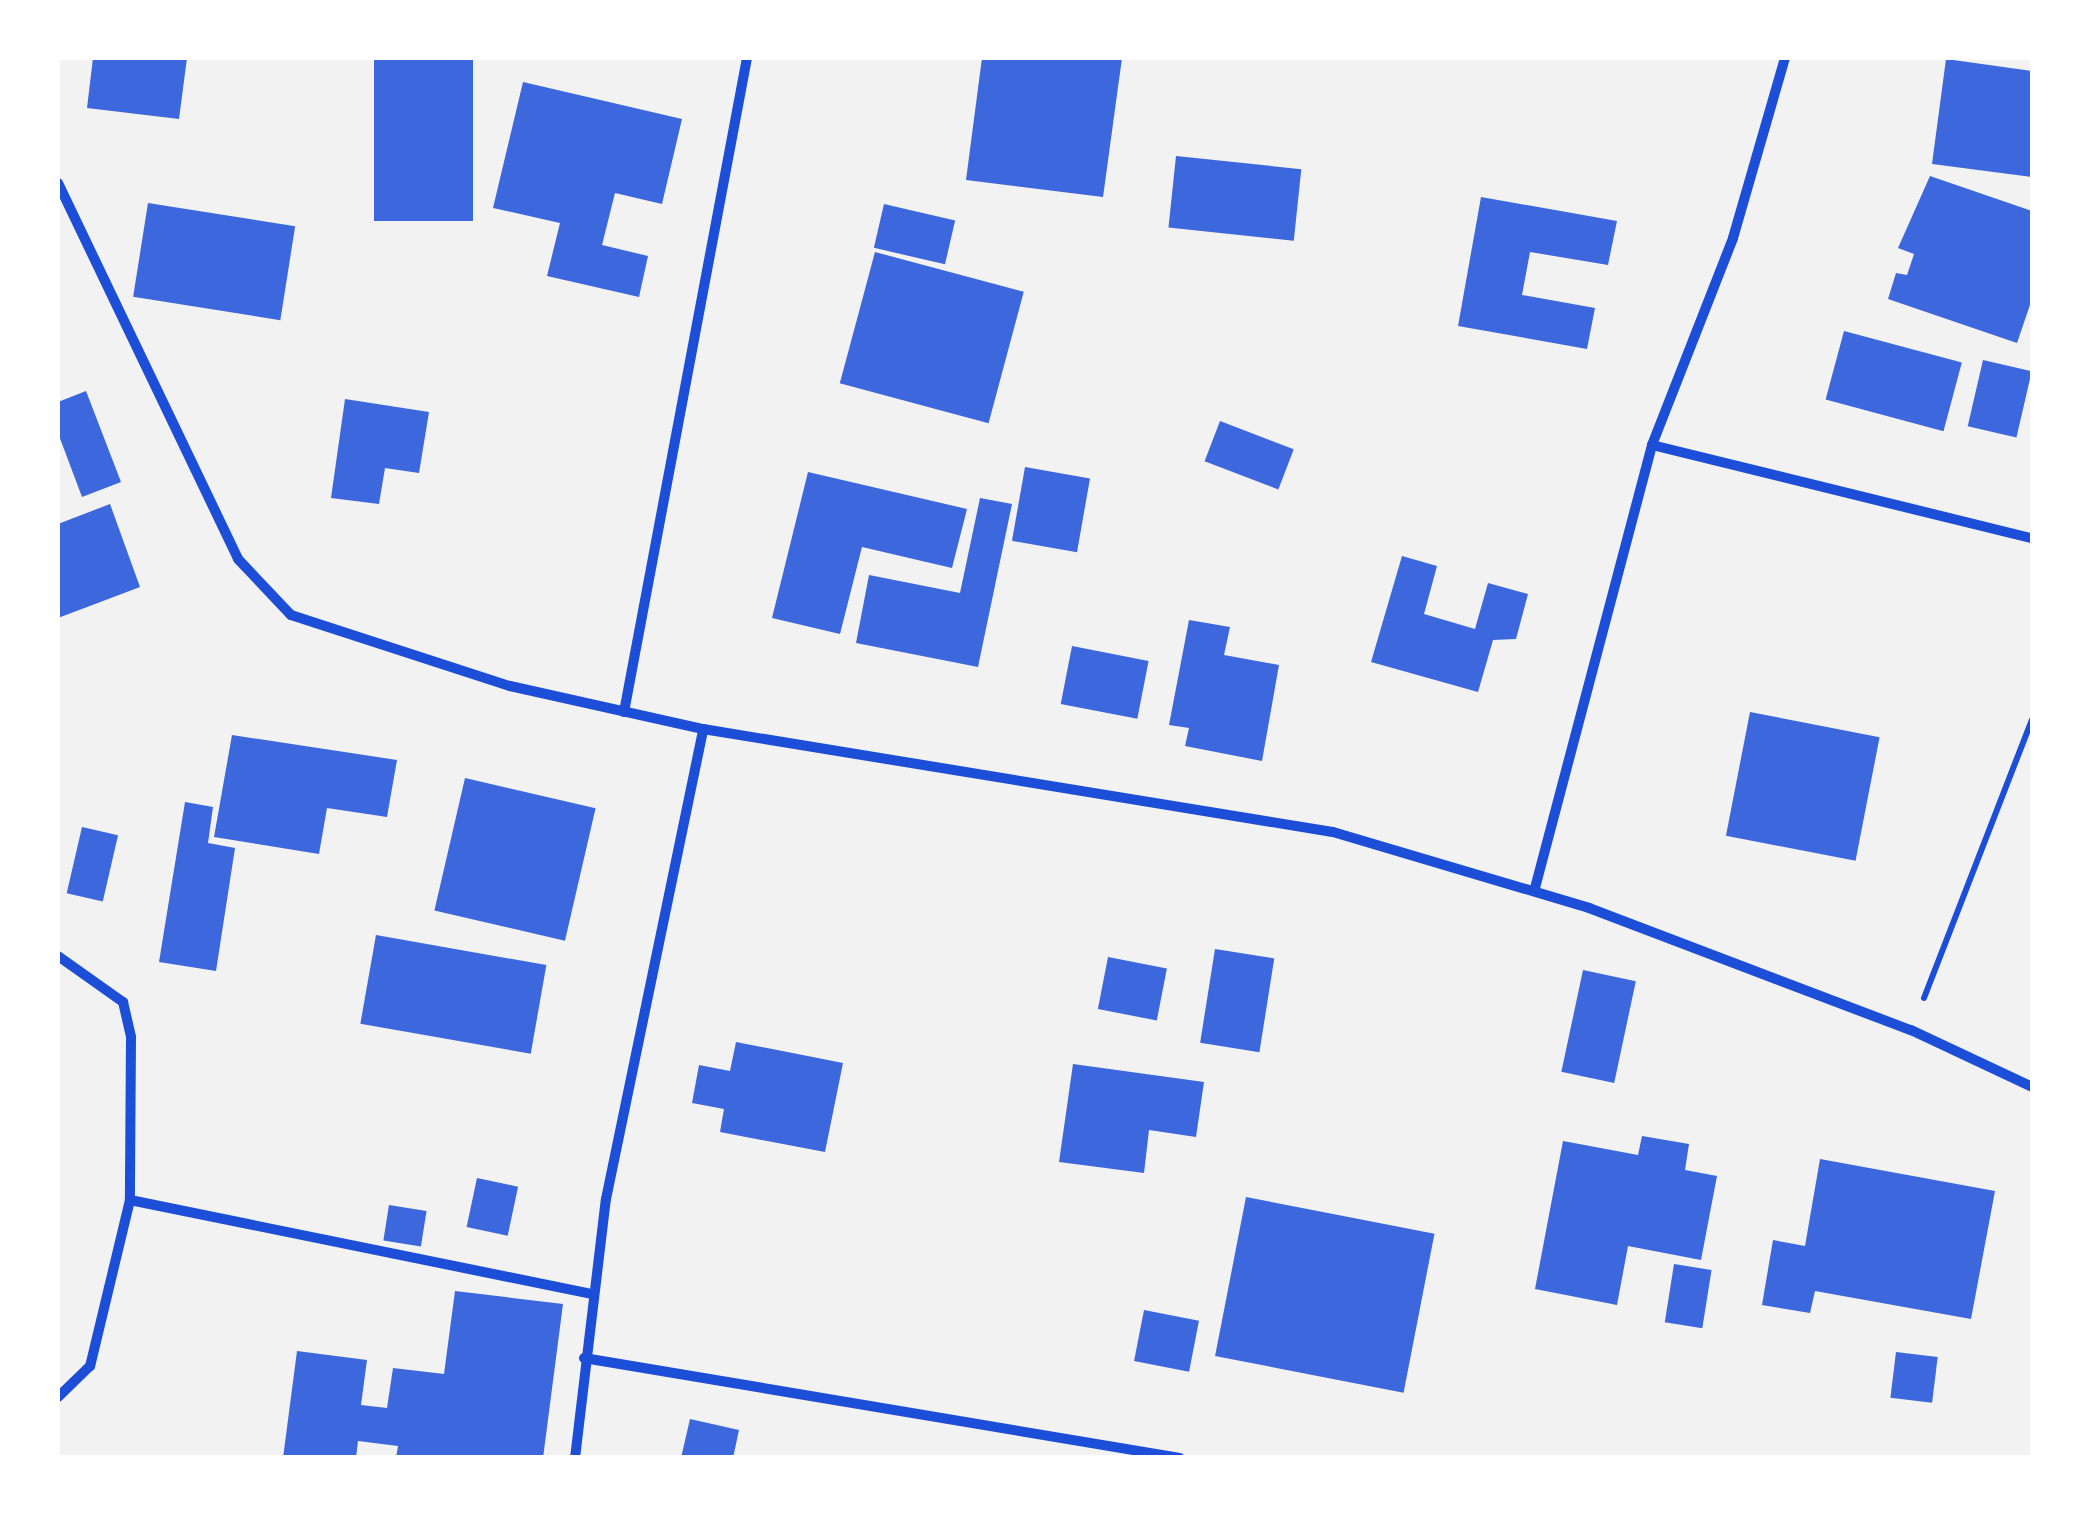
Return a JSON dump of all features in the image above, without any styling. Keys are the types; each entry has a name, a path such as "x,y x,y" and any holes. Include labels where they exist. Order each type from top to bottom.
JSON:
{"street":[{"path":"624,712 747,58"},
{"path":"1535,888 1652,445 1733,238 1785,58"},
{"path":"58,183 258,590 291,616 624,712 703,729 1333,832 1535,888 1911,1030 2032,1087"},
{"path":"1652,445 2032,538"},
{"path":"575,1458 592,1294 703,729"},
{"path":"58,956 123,1002 130,1200 90,1366 58,1397"},
{"path":"130,1200 592,1294"},
{"path":"584,1358 1180,1458"}],"path":[{"path":"1911,1030 2032,720"}],"building":[{"path":"93,58 187,58 179,119 87,108"},
{"path":"374,58 473,58 473,221 374,221"},
{"path":"982,58 1122,58 1103,197 966,180"},
{"path":"1946,59 2032,71 2032,177 1932,164"},
{"path":"523,82 682,119 662,204 615,193 602,245 648,256 639,297 547,276 560,223 493,208"},
{"path":"1176,156 1301,169 1294,241 1168,228"},
{"path":"1930,176 2032,211 2032,299 2017,343 1888,299 1896,273 1907,275 1914,254 1898,248"},
{"path":"1481,197 1617,221 1608,265 1530,252 1522,295 1595,308 1587,349 1458,326"},
{"path":"148,203 295,226 280,320 133,297"},
{"path":"884,204 955,220 945,264 874,248"},
{"path":"875,252 1024,292 989,423 840,383"},
{"path":"1844,331 1962,363 1943,431 1826,400"},
{"path":"1983,360 2032,371 2016,438 1968,426"},
{"path":"86,391 121,482 82,497 58,433 58,402"},
{"path":"345,399 429,412 419,473 385,468 379,504 331,498"},
{"path":"1220,421 1294,449 1278,489 1205,461"},
{"path":"1025,467 1090,478 1077,552 1012,541"},
{"path":"808,472 967,509 952,568 862,547 840,634 772,618"},
{"path":"980,498 1012,504 978,667 856,643 869,575 960,593"},
{"path":"110,504 140,587 58,618 58,524"},
{"path":"1402,556 1437,566 1424,614 1475,629 1488,583 1528,594 1516,639 1493,640 1478,692 1371,662"},
{"path":"1189,620 1230,627 1224,655 1279,665 1262,761 1185,746 1189,728 1169,725"},
{"path":"1072,646 1149,661 1137,719 1061,704"},
{"path":"1750,712 1880,737 1856,861 1726,836"},
{"path":"232,735 397,760 387,817 327,808 319,854 214,837"},
{"path":"465,778 596,808 565,941 434,911"},
{"path":"185,802 213,807 208,843 235,848 216,971 159,962"},
{"path":"82,827 118,835 103,902 67,893"},
{"path":"376,935 546,965 531,1054 360,1024"},
{"path":"1215,949 1274,958 1259,1052 1200,1043"},
{"path":"1108,957 1167,968 1157,1020 1098,1009"},
{"path":"1583,970 1636,981 1614,1083 1561,1072"},
{"path":"736,1042 843,1063 825,1152 720,1132 724,1109 692,1103 699,1065 730,1071"},
{"path":"1073,1064 1204,1082 1196,1137 1149,1130 1144,1173 1059,1162"},
{"path":"1642,1136 1689,1144 1685,1170 1717,1176 1701,1260 1628,1246 1617,1305 1535,1289 1563,1141 1638,1155"},
{"path":"1820,1159 1995,1191 1971,1319 1815,1291 1810,1313 1762,1305 1773,1240 1805,1246"},
{"path":"477,1178 518,1187 508,1236 467,1227"},
{"path":"1246,1197 1434,1234 1404,1393 1215,1356"},
{"path":"389,1205 427,1211 421,1247 383,1241"},
{"path":"1674,1264 1712,1270 1702,1328 1665,1322"},
{"path":"455,1291 563,1304 543,1458 396,1458 398,1446 358,1441 356,1458 283,1458 297,1351 367,1360 361,1405 387,1408 393,1368 444,1374"},
{"path":"1144,1310 1199,1321 1189,1372 1134,1361"},
{"path":"1896,1352 1938,1357 1932,1403 1890,1398"},
{"path":"690,1419 739,1430 733,1458 681,1458"}]}
